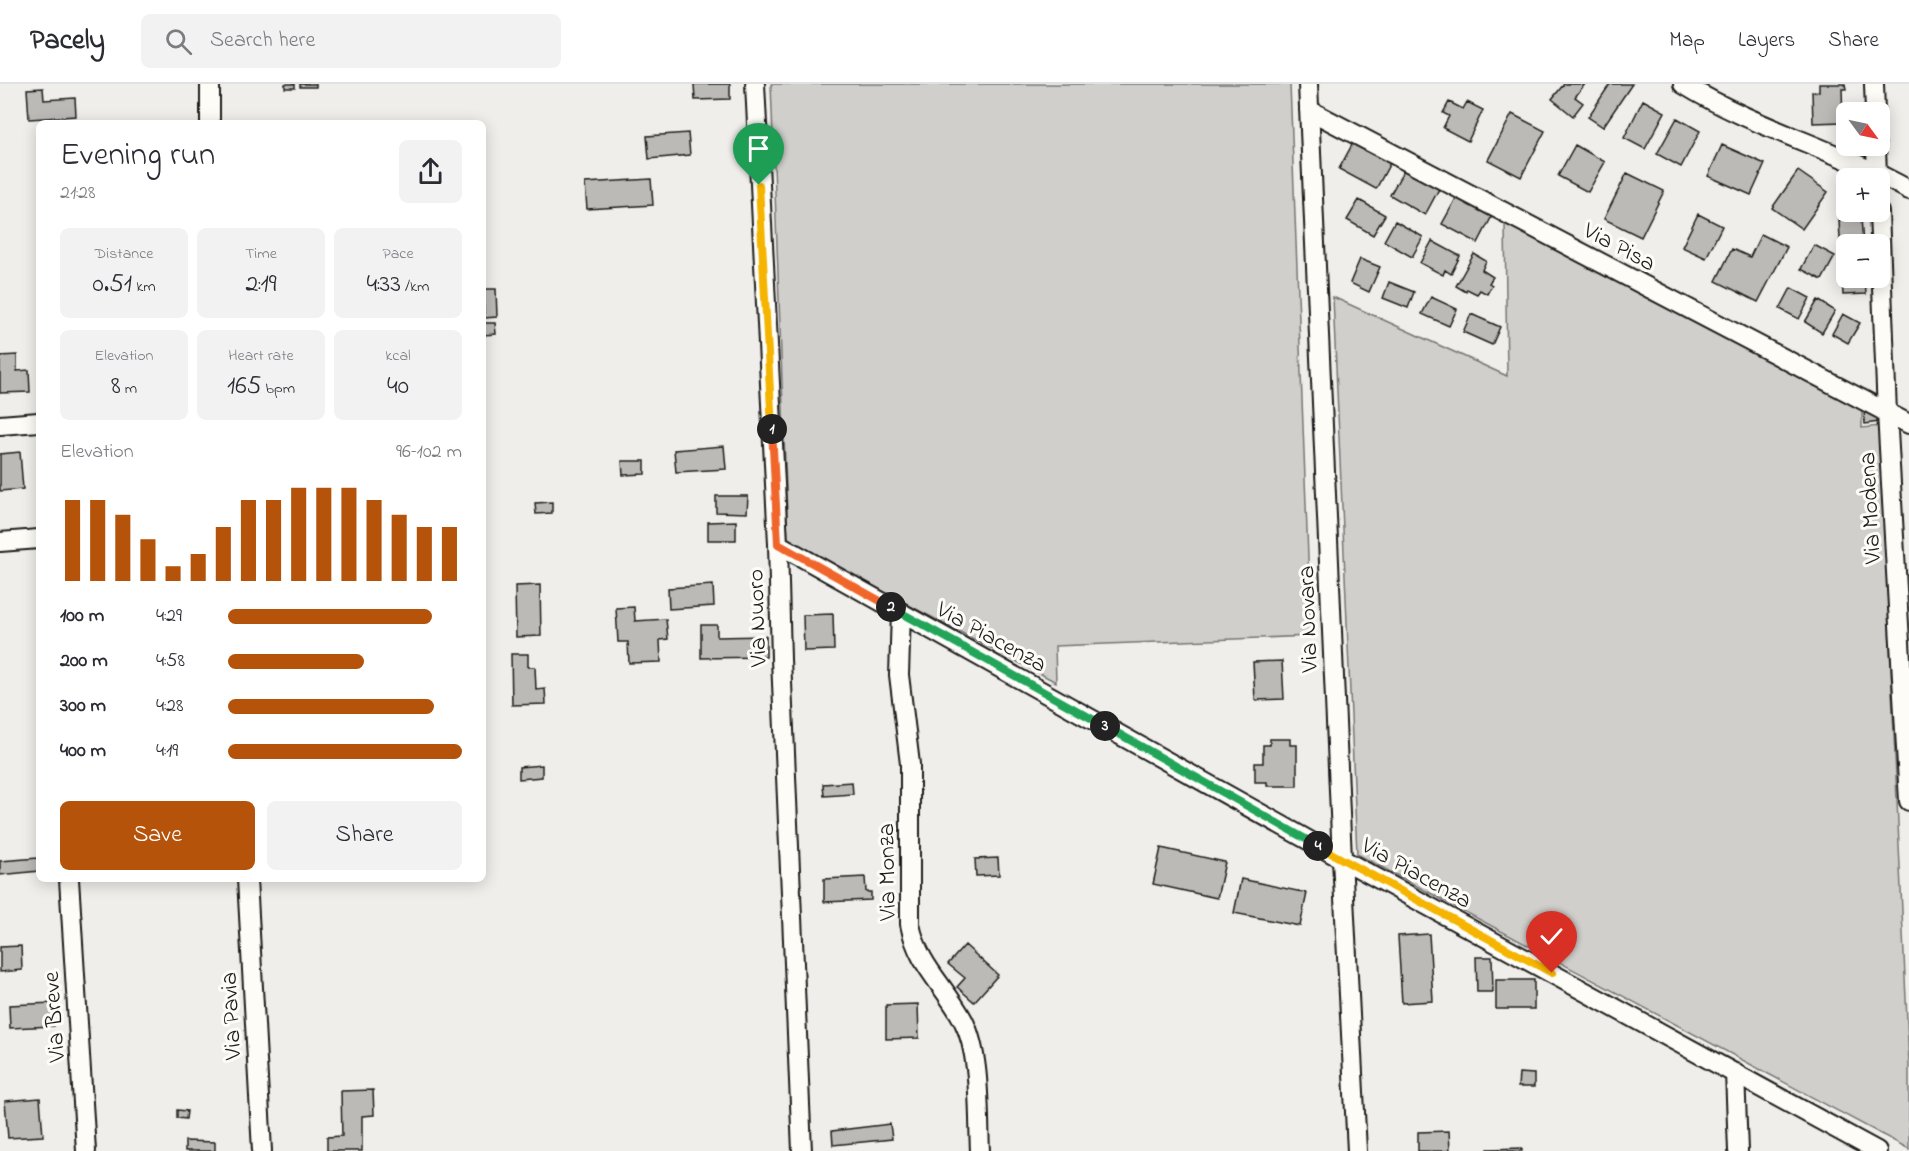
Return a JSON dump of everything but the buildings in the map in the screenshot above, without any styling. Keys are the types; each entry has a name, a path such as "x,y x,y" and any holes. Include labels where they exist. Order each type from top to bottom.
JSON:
{"street":[{"path":"210,84 210,120"},
{"name":"Via Nuoro","path":"754,84 778,544 780,659 802,1151"},
{"name":"Via Novara","path":"1308,84 1357,1151"},
{"path":"1683,84 1734,112 1861,168"},
{"path":"1874,84 1875,102"},
{"name":"Via Pisa","path":"1309,110 1909,424"},
{"path":"1890,181 1909,190"},
{"name":"Via Modena","path":"1879,222 1887,413 1909,801"},
{"path":"0,425 36,422"},
{"path":"0,542 36,539"},
{"name":"Via Piacenza","path":"778,544 1342,859 1877,1151"},
{"name":"Via Monza","path":"901,612 898,675 910,764 910,924 921,959 963,1020 972,1047 975,1062 980,1151"},
{"name":"Via Breve","path":"69,882 86,1151"},
{"name":"Via Pavia","path":"247,882 262,1151"},
{"path":"1735,1073 1738,1151"}],"shaded area":[{"path":"771,84 1290,84 1311,636 1055,646 1056,682 788,542"},
{"path":"1505,223 1862,406 1862,428 1880,426 1909,1065 1909,1149 1357,854 1333,297 1507,376"}],"route":[{"path":"759,185 778,544 1342,859 1552,973"}]}
